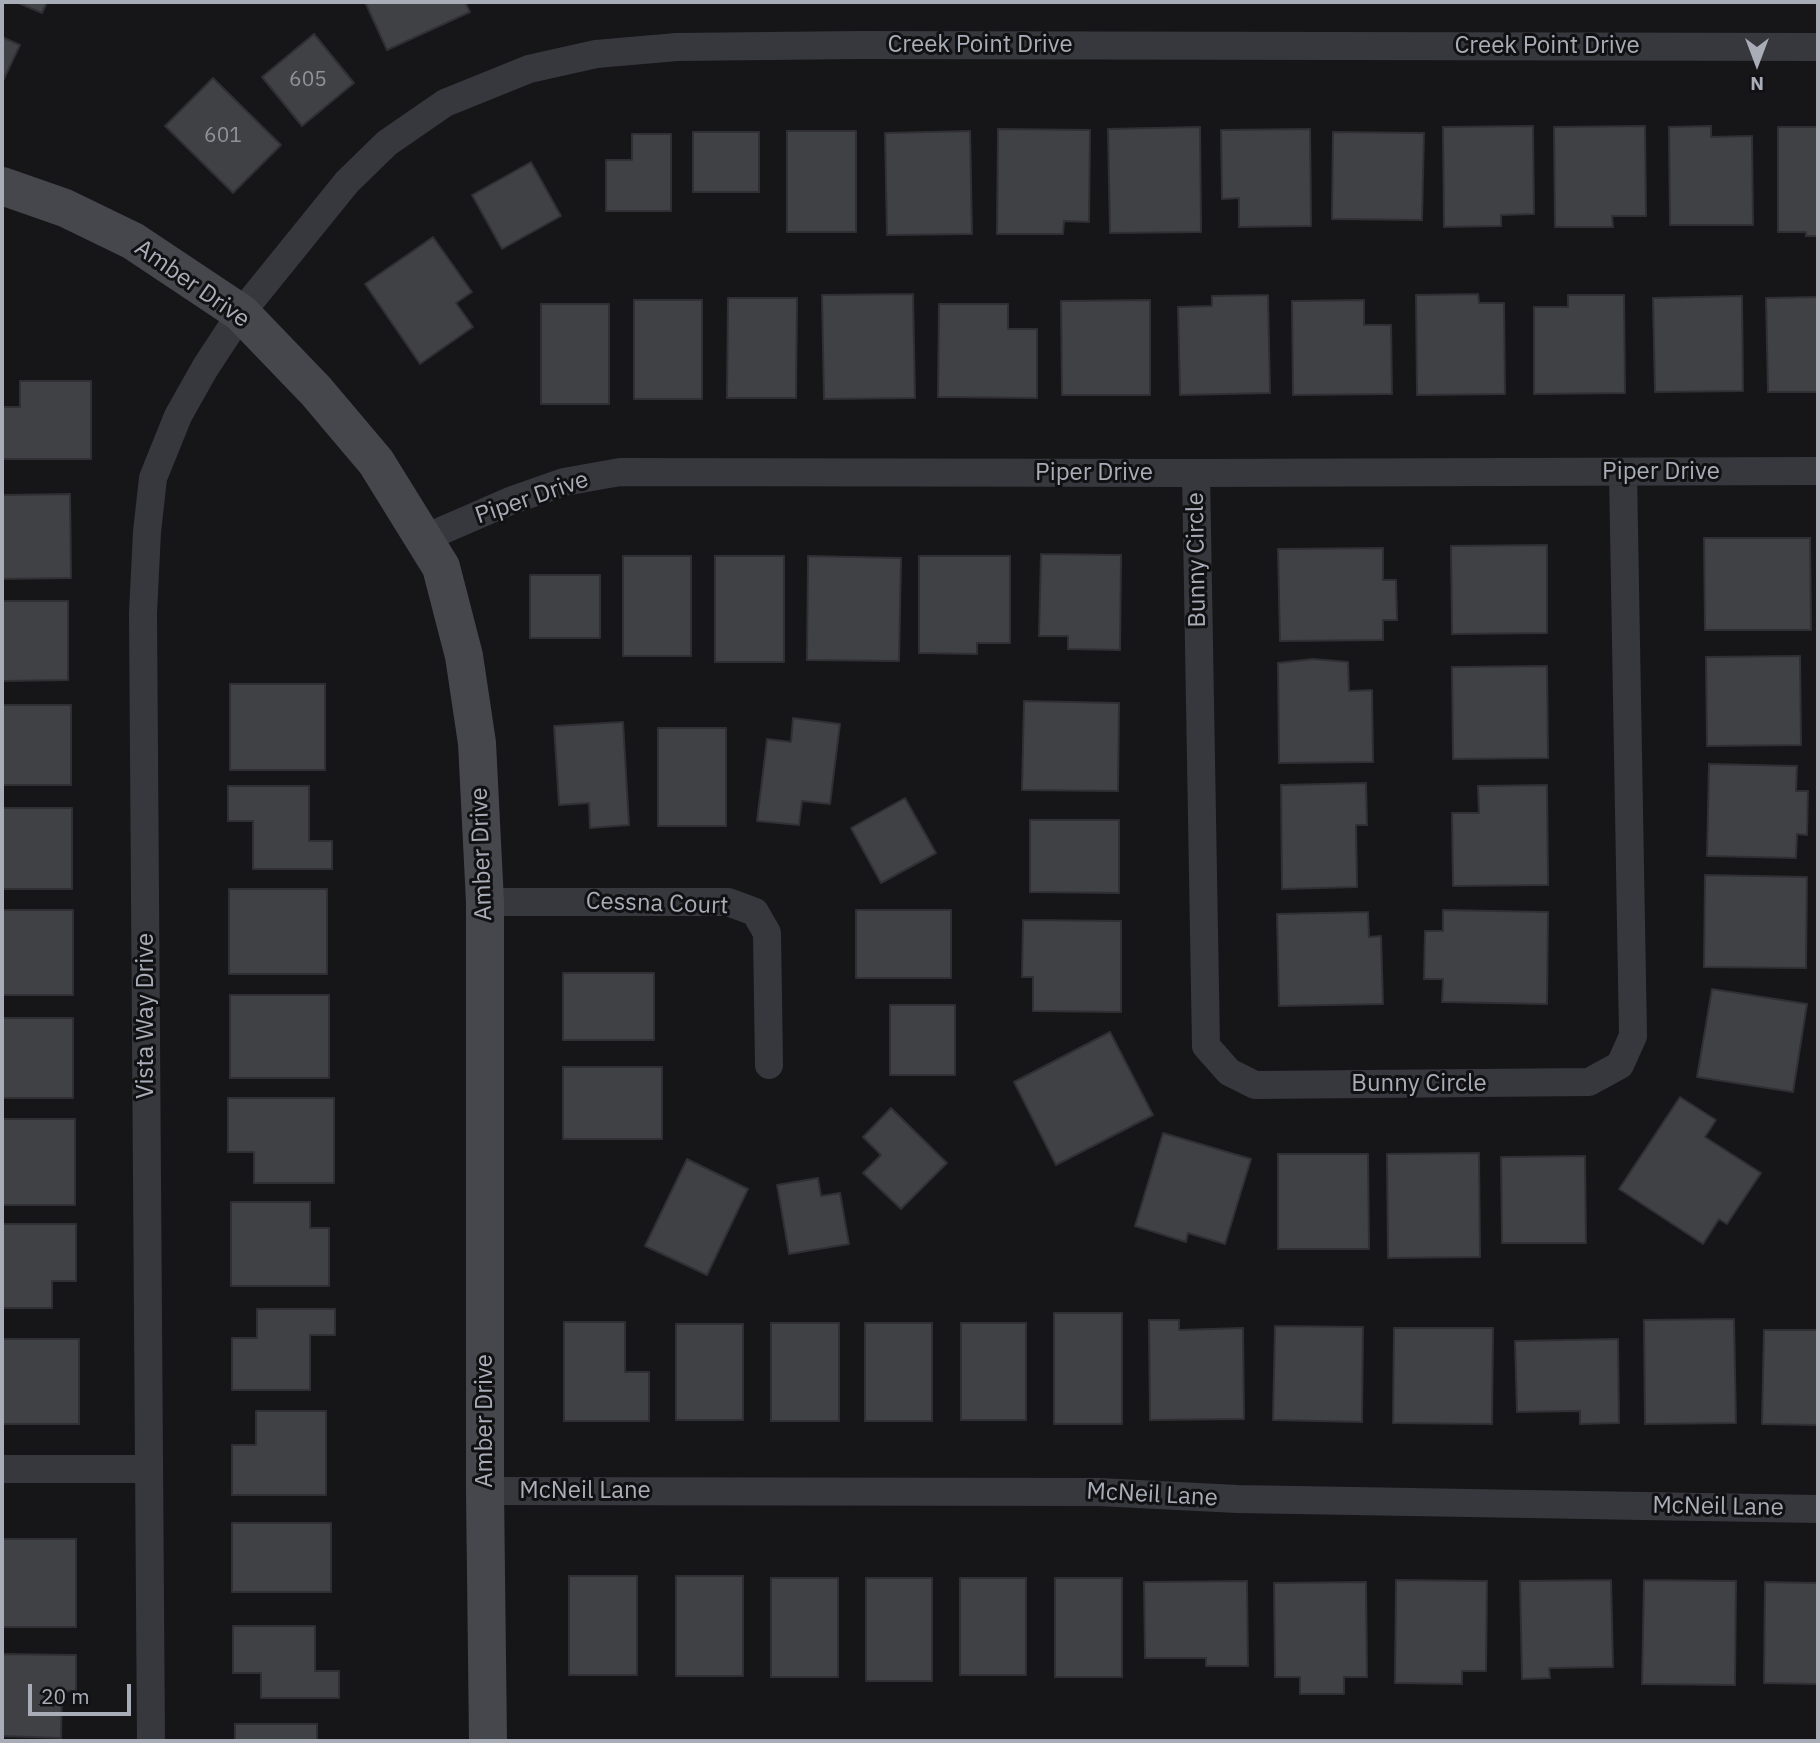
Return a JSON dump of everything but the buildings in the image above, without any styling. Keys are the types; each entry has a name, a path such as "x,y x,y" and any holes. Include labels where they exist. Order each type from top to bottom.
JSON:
{"street":[{"name":"Creek Point Drive","path":"241,313 346,182 387,143 444,103 529,69 596,54 677,47 860,45 1818,47"},
{"name":"Amber Drive","path":"2,186 65,208 133,241 241,313 316,391 376,462 441,567 464,656 477,743 485,902 485,1490 488,1741"},
{"name":"Vista Way Drive","path":"151,1741 143,613 147,532 153,478 178,416 241,313"},
{"name":"Piper Drive","path":"425,538 510,501 564,482 620,472 1196,474 1818,471"},
{"name":"Bunny Circle","path":"1196,474 1206,1046 1229,1072 1255,1085 1269,1085 1589,1082 1620,1065 1633,1036 1623,473"},
{"name":"Cessna Court","path":"485,902 728,902 755,912 767,933 769,1065"},
{"path":"2,1469 149,1469"},
{"name":"McNeil Lane","path":"485,1490 1099,1492 1237,1499 1818,1509"}]}
